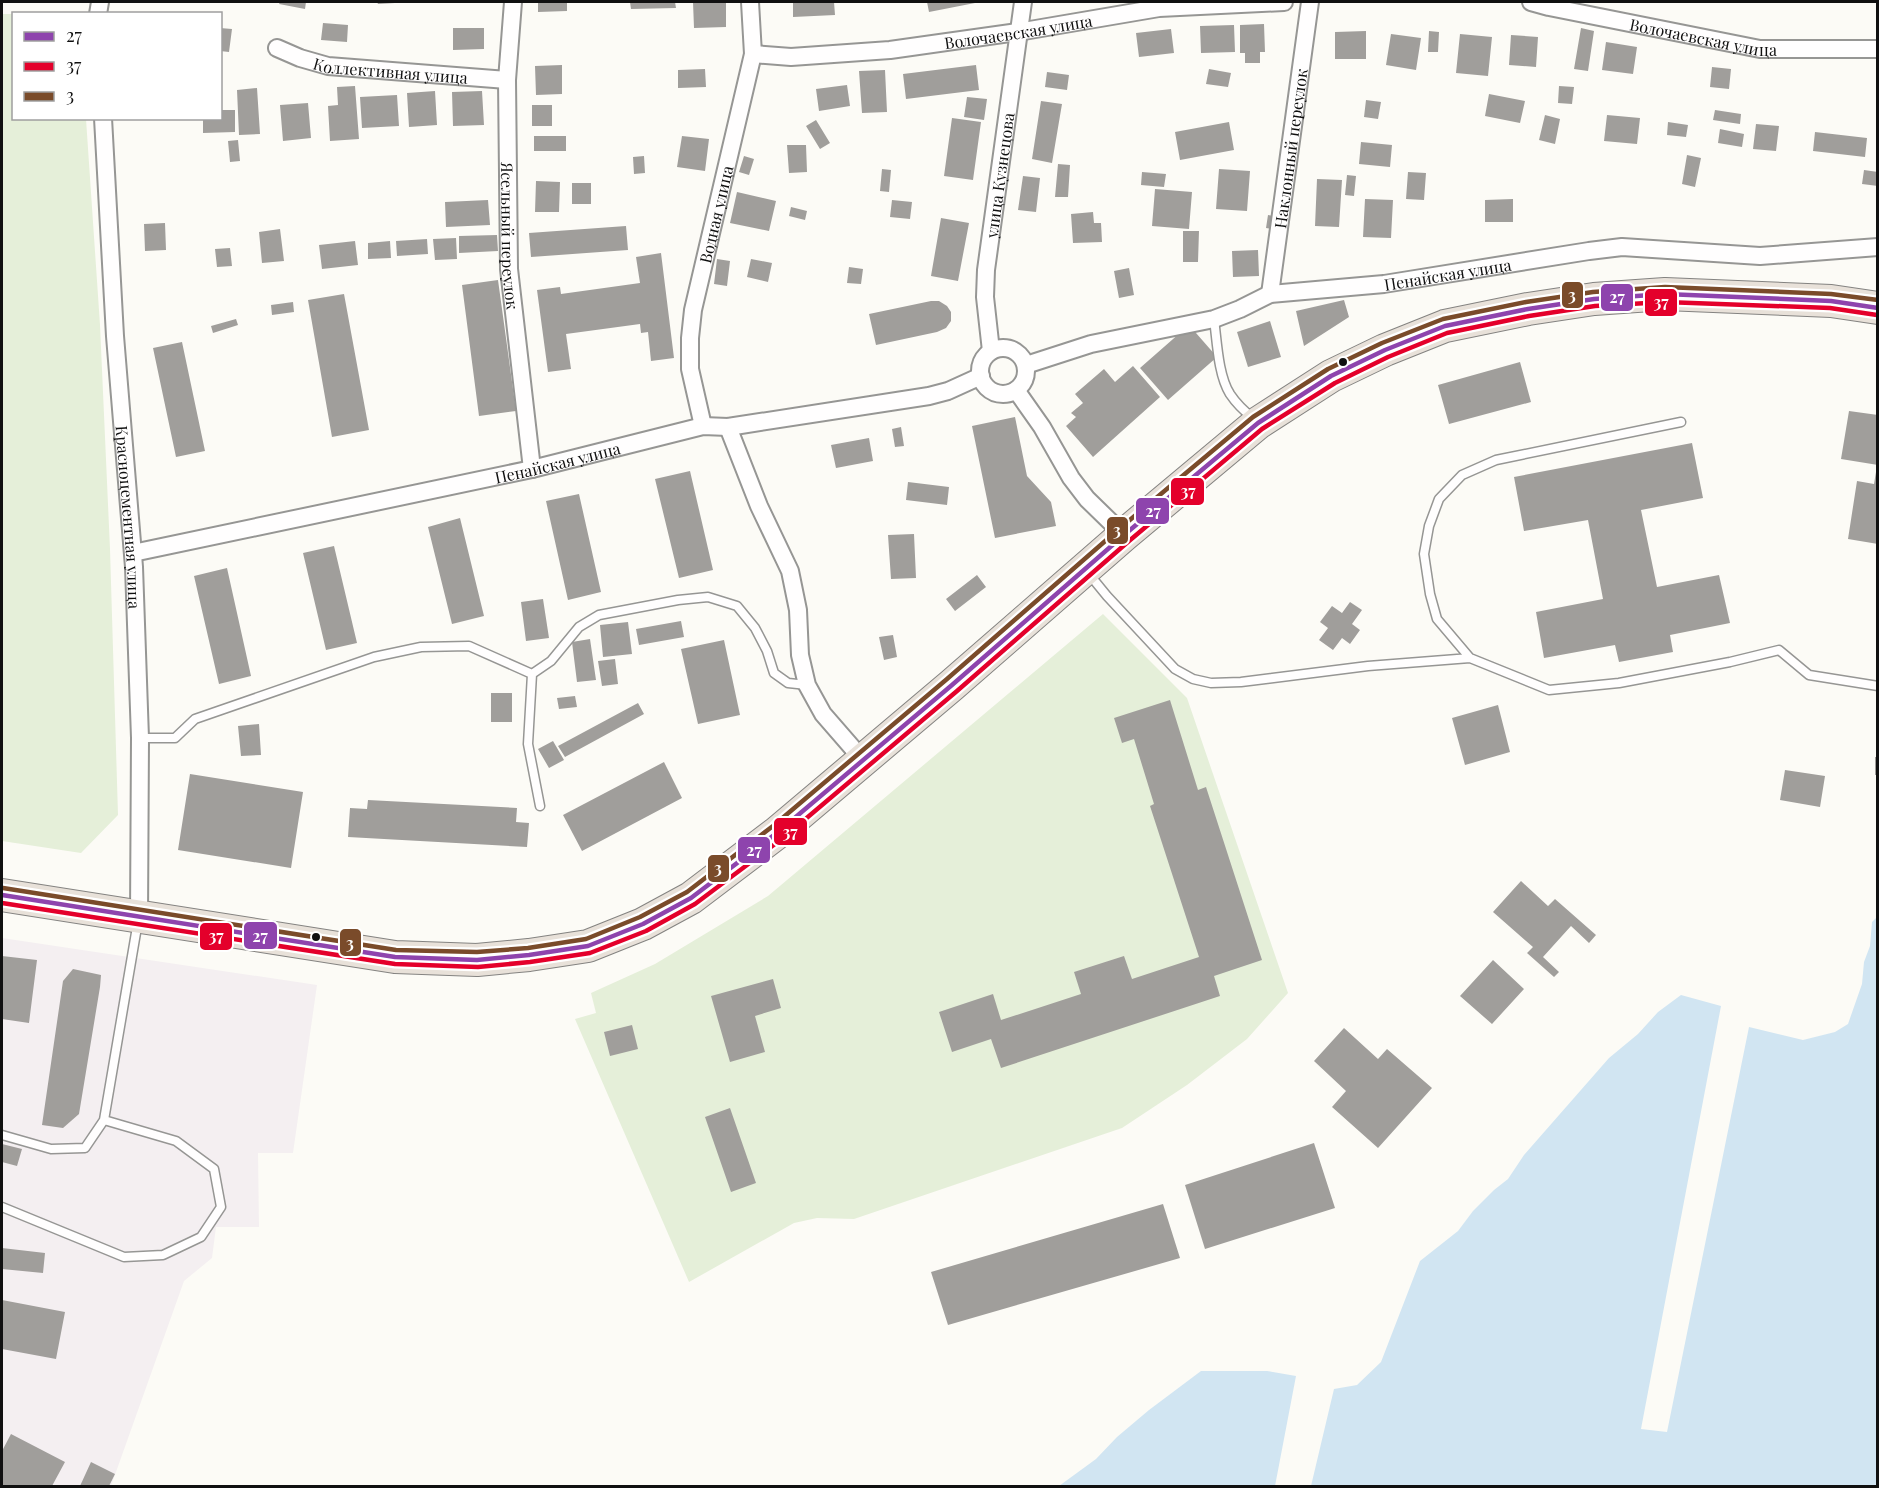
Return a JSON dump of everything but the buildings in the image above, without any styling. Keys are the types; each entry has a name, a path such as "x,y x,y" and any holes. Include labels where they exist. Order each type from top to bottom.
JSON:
{"highway":[{"path":"2,895 395,957 477,960 588,946 644,924 691,898 778,832 1258,423 1330,376 1384,350 1445,326 1527,309 1594,300 1665,294 1831,302 1878,308"},
{"path":"2,904 138,918"}],"street":[{"name":"Ясельный переулок","path":"513,2 507,80 509,268 532,469"},
{"name":"Водная улица","path":"703,426 690,369 693,310 753,54 750,2"},
{"name":"улица Кузнецова","path":"991,351 985,297 986,270 1023,2"},
{"name":"Волочаевская улица","path":"753,54 791,57 890,50 1018,32 1159,8 1284,2"},
{"name":"Наклонный переулок","path":"1270,294 1310,2"},
{"name":"Волочаевская улица","path":"1531,2 1760,49 1878,49"},
{"name":"Коллективная улица","path":"277,48 328,66 507,80"},
{"name":"Красноцементная улица","path":"103,120 115,336 133,553 140,738 138,918"},
{"name":"Пенайская улица","path":"1026,365 1091,344 1214,319 1270,294 1384,284 1622,247 1760,256 1878,247"},
{"path":"1002,347 1012,349 1021,355 1026,365 1026,375 1023,384 1016,390 1005,394 994,392 986,386 981,376 980,366 984,357 991,351 1002,347"},
{"name":"Пенайская улица","path":"133,553 532,469 703,426 728,427 929,396 948,391 981,376"},
{"path":"1016,390 1042,427 1071,478 1087,499 1124,535"},
{"path":"728,427 759,506 790,571 798,610 800,655 807,685 823,714 863,760"}],"lane":[{"path":"1214,319 1223,377 1229,392 1258,423"},
{"path":"1470,658 1437,619 1430,594 1424,554 1429,526 1439,499 1462,475 1496,460 1681,422"},
{"path":"1085,569 1175,669 1193,679 1210,683 1241,682 1368,666 1470,658 1549,690 1619,683 1730,662 1779,650 1809,675 1878,686"},
{"path":"532,674 550,661 579,627 599,615 678,600 708,597 737,606 756,628 774,673 788,683 807,685"},
{"path":"140,738 175,738 195,719 374,657 421,646 469,646 532,674"},
{"path":"532,674 528,744 540,806"},
{"path":"2,1135 51,1149 85,1148 104,1120 138,918"},
{"path":"2,1207 124,1257 163,1255 201,1237 221,1208 214,1169 176,1141 104,1120"}],"shaded area":[{"path":"2,938 317,985 293,1153 258,1153 259,1227 216,1227 212,1258 184,1281 111,1486 2,1486"}],"green space":[{"path":"2,14 12,14 12,120 86,120 100,325 118,815 81,853 2,841"},
{"path":"1103,614 1187,698 1288,993 1247,1039 1187,1085 1122,1128 854,1219 817,1218 794,1223 689,1282 575,1019 596,1013 591,993 655,964 768,896"}],"water":[{"path":"1877,917 1877,1486 1311,1486 1334,1389 1357,1385 1381,1362 1420,1261 1458,1231 1473,1211 1508,1179 1524,1155 1609,1058 1638,1034 1658,1012 1681,995 1721,1006 1641,1429 1667,1432 1749,1027 1803,1040 1835,1032 1848,1024 1862,984 1864,962 1870,946 1872,922"},
{"path":"1201,1371 1267,1371 1296,1376 1275,1486 1059,1486 1096,1459 1117,1437 1149,1410"}],"transit line":[{"name":"3","path":"3,888 396,950 477,952 528,948 586,939 640,917 687,892 773,826 1253,417 1328,369 1382,343 1443,319 1526,302 1593,292 1665,287 1831,294 1878,300"},
{"name":"27","path":"2,895 395,957 477,960 588,946 643,924 691,898 778,832 1258,423 1331,376 1385,350 1445,326 1528,309 1594,299 1665,294 1831,301 1878,308"},
{"name":"37","path":"2,903 395,964 478,967 590,953 646,931 695,904 783,838 1262,429 1335,383 1388,357 1447,333 1529,316 1595,306 1665,302 1830,308 1877,315"}]}
